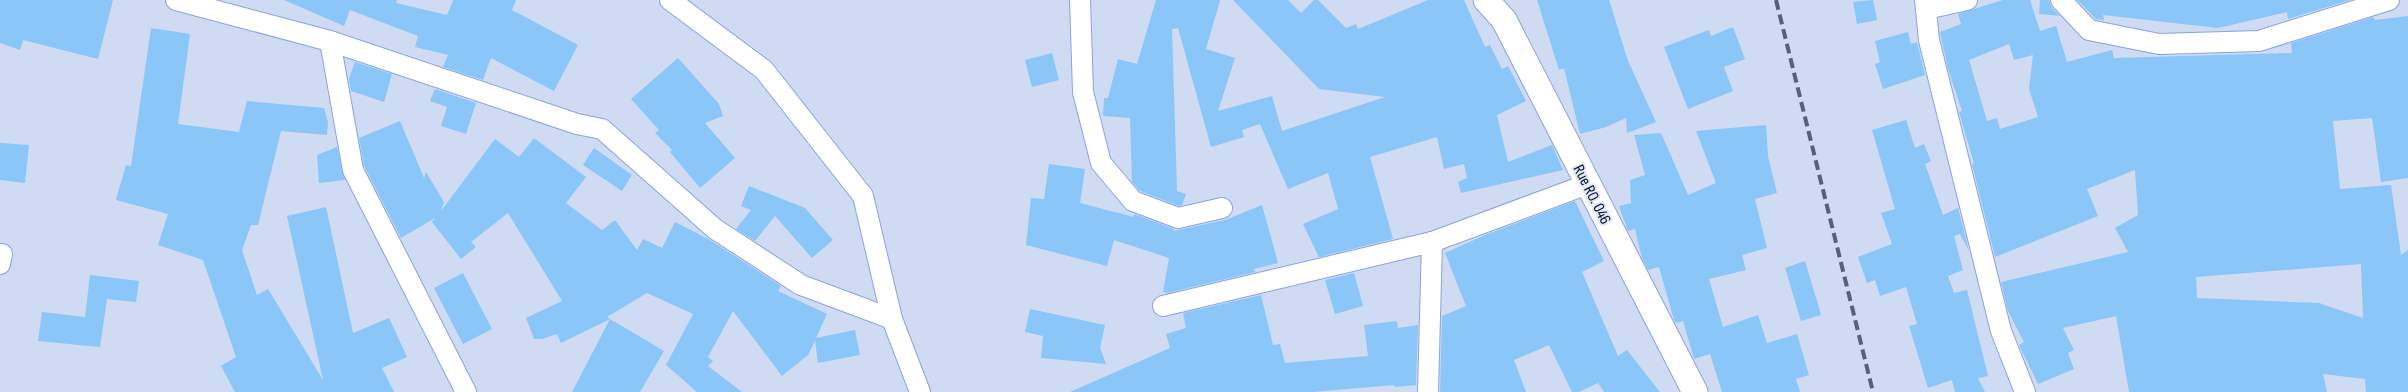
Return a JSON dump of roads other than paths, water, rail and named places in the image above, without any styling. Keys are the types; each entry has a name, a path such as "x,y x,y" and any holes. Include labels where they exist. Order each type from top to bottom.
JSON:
{"street":[{"path":"176,0 330,41 577,124 602,129 715,229 801,285 892,319"},
{"path":"670,0 764,70 863,196 892,319 920,392"},
{"path":"1080,0 1083,92 1100,163 1133,201 1178,218 1222,208"},
{"name":"Rue RO. 046","path":"1486,0 1504,20 1694,392"},
{"path":"1967,0 1925,5 1929,40 2001,331 2025,392"},
{"path":"2061,0 2089,30 2159,44 2259,41 2389,0"},
{"path":"330,41 353,170 466,392"},
{"path":"1163,306 1432,242 1588,184"},
{"path":"1428,392 1432,242"}],"railway":[{"path":"1776,0 1873,392"}]}
